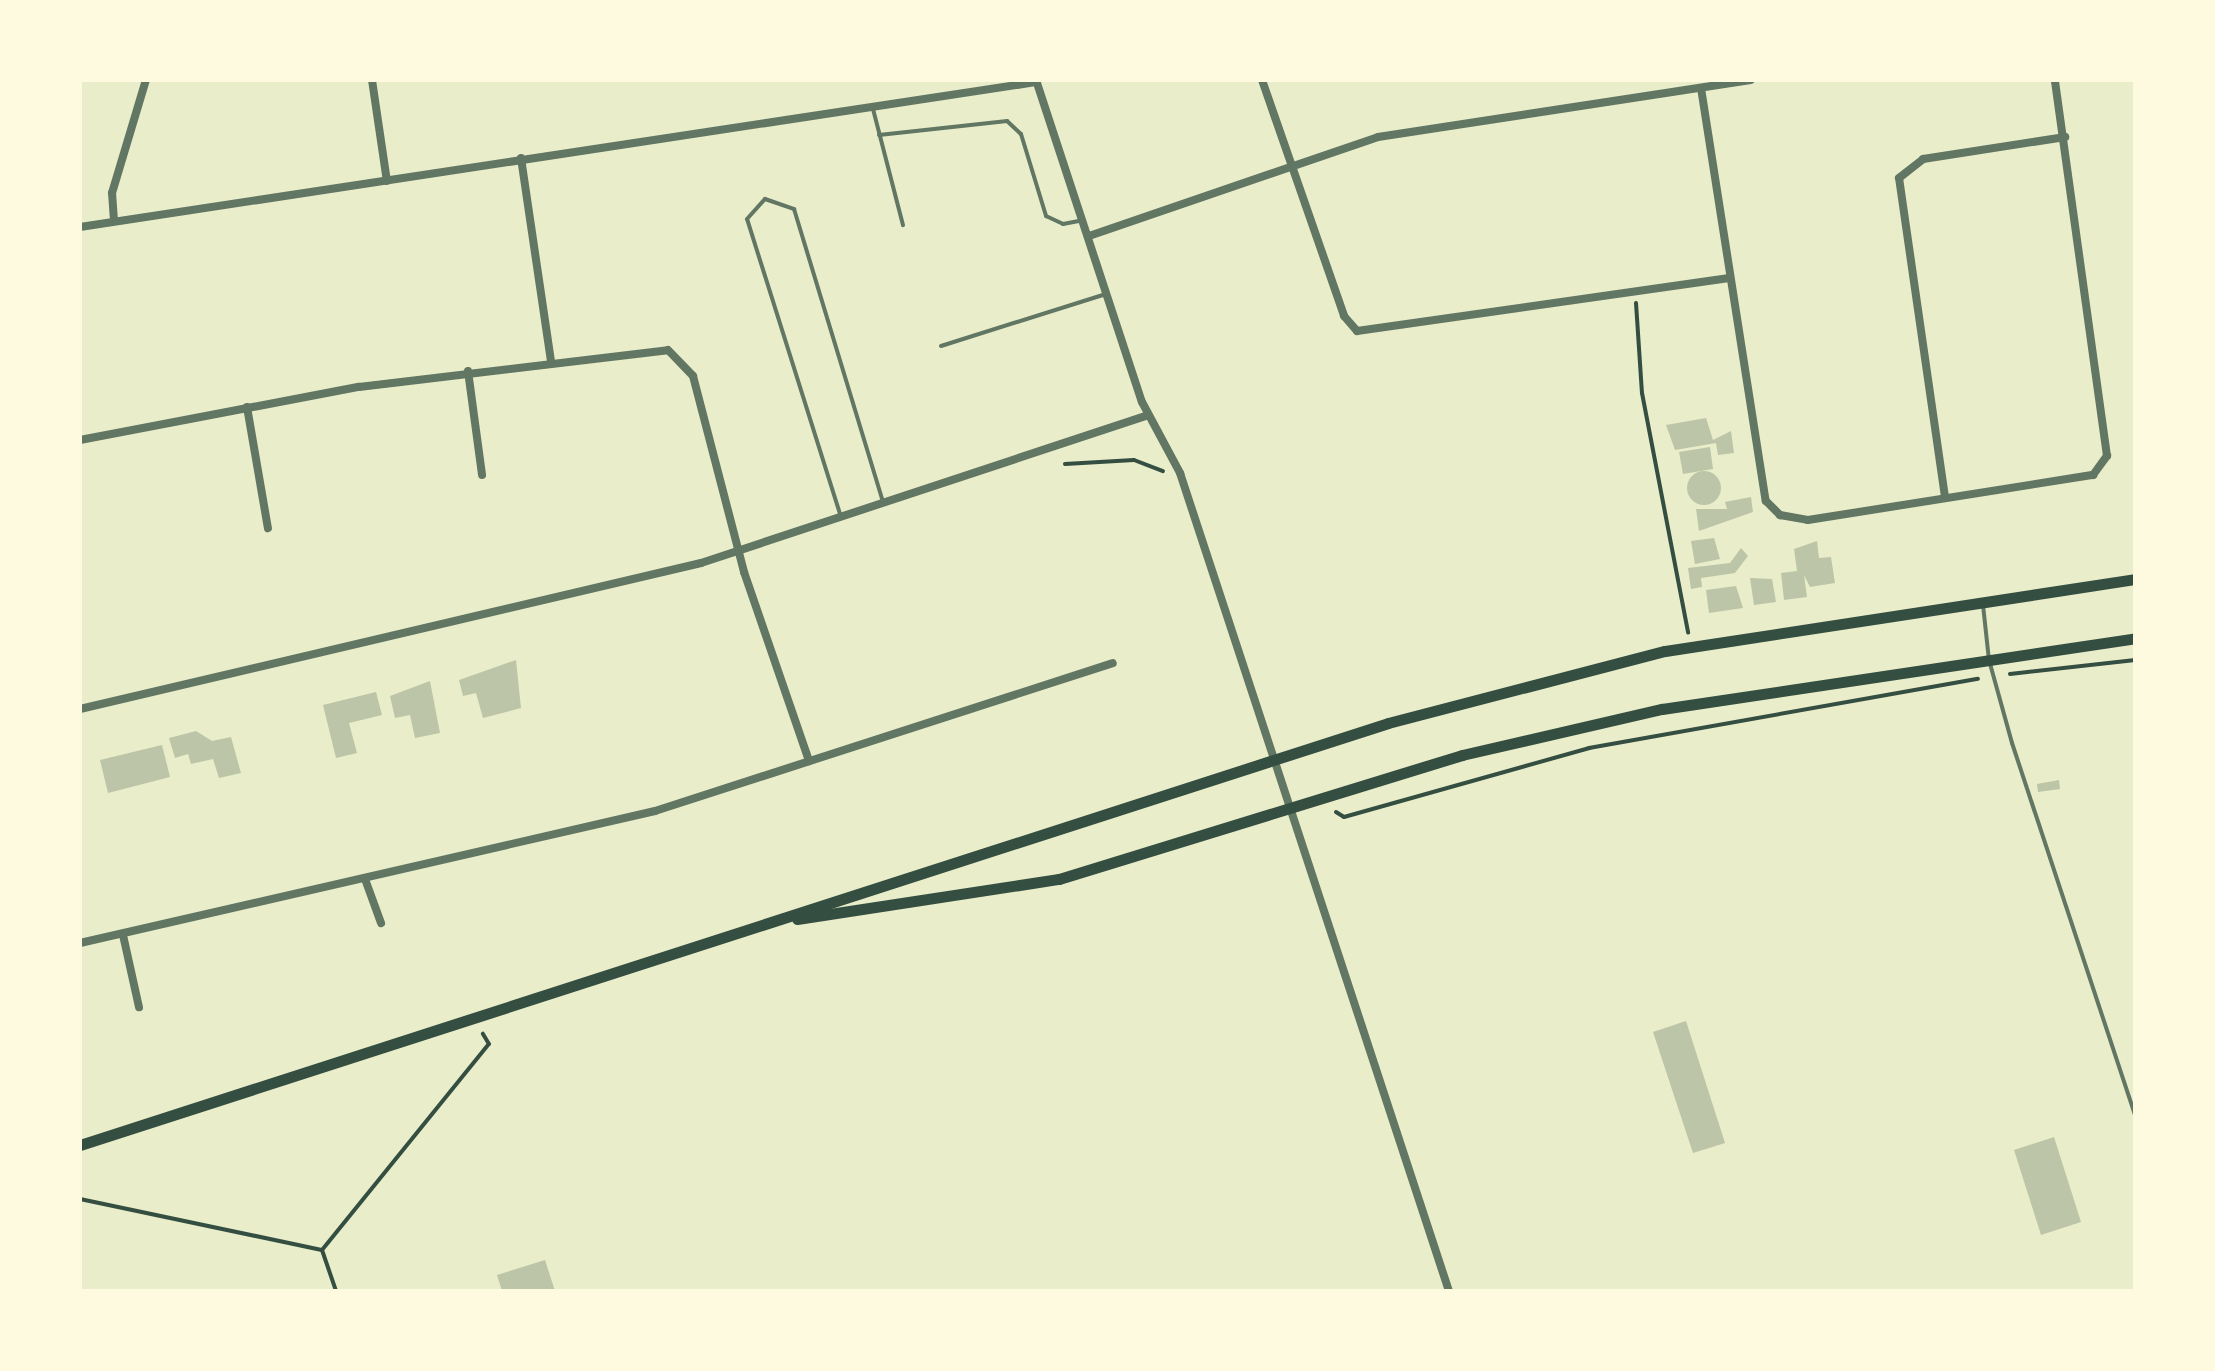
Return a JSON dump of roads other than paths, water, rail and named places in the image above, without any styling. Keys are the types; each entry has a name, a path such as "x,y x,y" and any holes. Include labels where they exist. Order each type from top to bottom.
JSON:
{"main road":[{"path":"80,1145 773,923 1273,757 1665,651 2135,579"},
{"path":"773,923 1059,879 1288,806 1648,712 2135,638"}],"street":[{"path":"114,221 112,193 146,80"},
{"path":"372,80 387,181"},
{"path":"1262,80 1344,316 1357,331 1729,278"},
{"path":"1089,236 1378,137 1751,80"},
{"path":"1701,88 1729,278 1770,507 1808,520 2093,475 2107,456 2055,80"},
{"path":"80,227 1037,81 1148,415 1176,462 1449,1291"},
{"path":"1945,497 1899,178 1923,159 2065,137"},
{"path":"521,158 551,360"},
{"path":"80,440 247,407 468,371 656,347 682,357 693,376 741,552 809,761"},
{"path":"468,371 482,475"},
{"path":"247,407 268,528"},
{"path":"80,709 741,552 1148,415"},
{"path":"80,943 655,811 1113,663"},
{"path":"365,879 381,923"},
{"path":"123,935 139,1007"}],"lane":[{"path":"872,107 903,225"},
{"path":"879,135 1007,121 1021,134 1046,216 1063,224 1085,220"},
{"path":"842,519 747,219 765,199 794,209 884,505"},
{"path":"941,346 1106,294"},
{"path":"1983,603 1989,660 2135,1115"}]}
